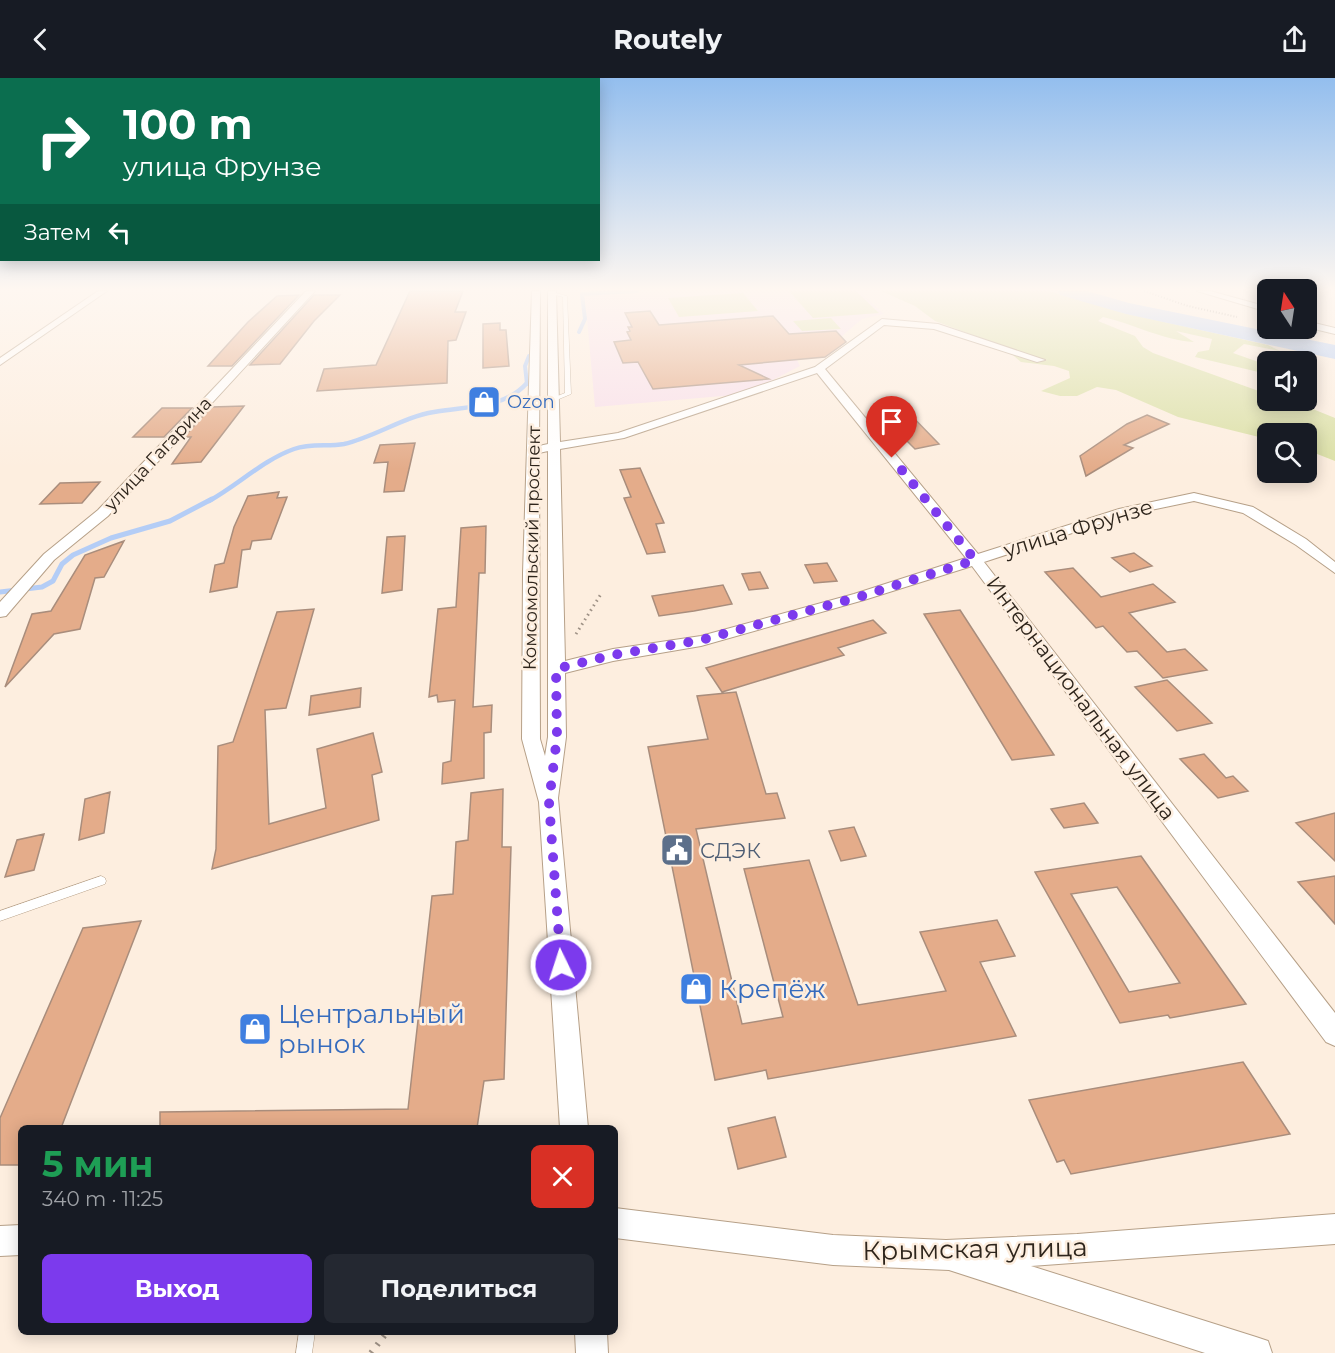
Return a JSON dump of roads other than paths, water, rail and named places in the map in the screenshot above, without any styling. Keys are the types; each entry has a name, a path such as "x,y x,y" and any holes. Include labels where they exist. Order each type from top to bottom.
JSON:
{"street":[{"name":"улица Гагарина","path":"0,612 49,557 103,513 255,350"},
{"name":"Комсомольский проспект","path":"535,350 530,573 531,739 549,802"},
{"name":"Комсомольский проспект","path":"552,350 557,737 549,802 574,1125"},
{"path":"534,450 553,449 620,436 819,369 842,350"},
{"path":"1011,350 1040,360"},
{"path":"0,351 15,351"},
{"path":"0,362 15,351"},
{"name":"Интернациональная улица","path":"819,369 975,560 1335,1033"},
{"name":"улица Фрунзе","path":"556,669 613,655 701,640 859,597 1170,500 1194,497 1248,510 1301,542 1335,569"},
{"name":"Крымская улица","path":"618,1223 833,1250 946,1255 1077,1249 1335,1230"},
{"path":"0,1241 18,1240"},
{"path":"946,1255 1256,1353"},
{"path":"591,1335 592,1353"}],"lane":[{"path":"0,916 101,881"},
{"path":"304,1353 307,1335"}],"waterway":[{"path":"1328,350 1335,352"},
{"path":"527,383 525,366 529,356"},
{"path":"209,501 261,466 294,449 344,444 423,415 496,402 507,398 527,383"},
{"path":"0,592 42,587 53,581 62,564 73,555 111,538 170,521 212,499"}],"place":[{"name":"Ozon","path":"484,402"},
{"name":"СДЭК","path":"677,850"},
{"name":"Крепёж","path":"696,989"},
{"name":"Центральный рынок","path":"255,1029"}]}
